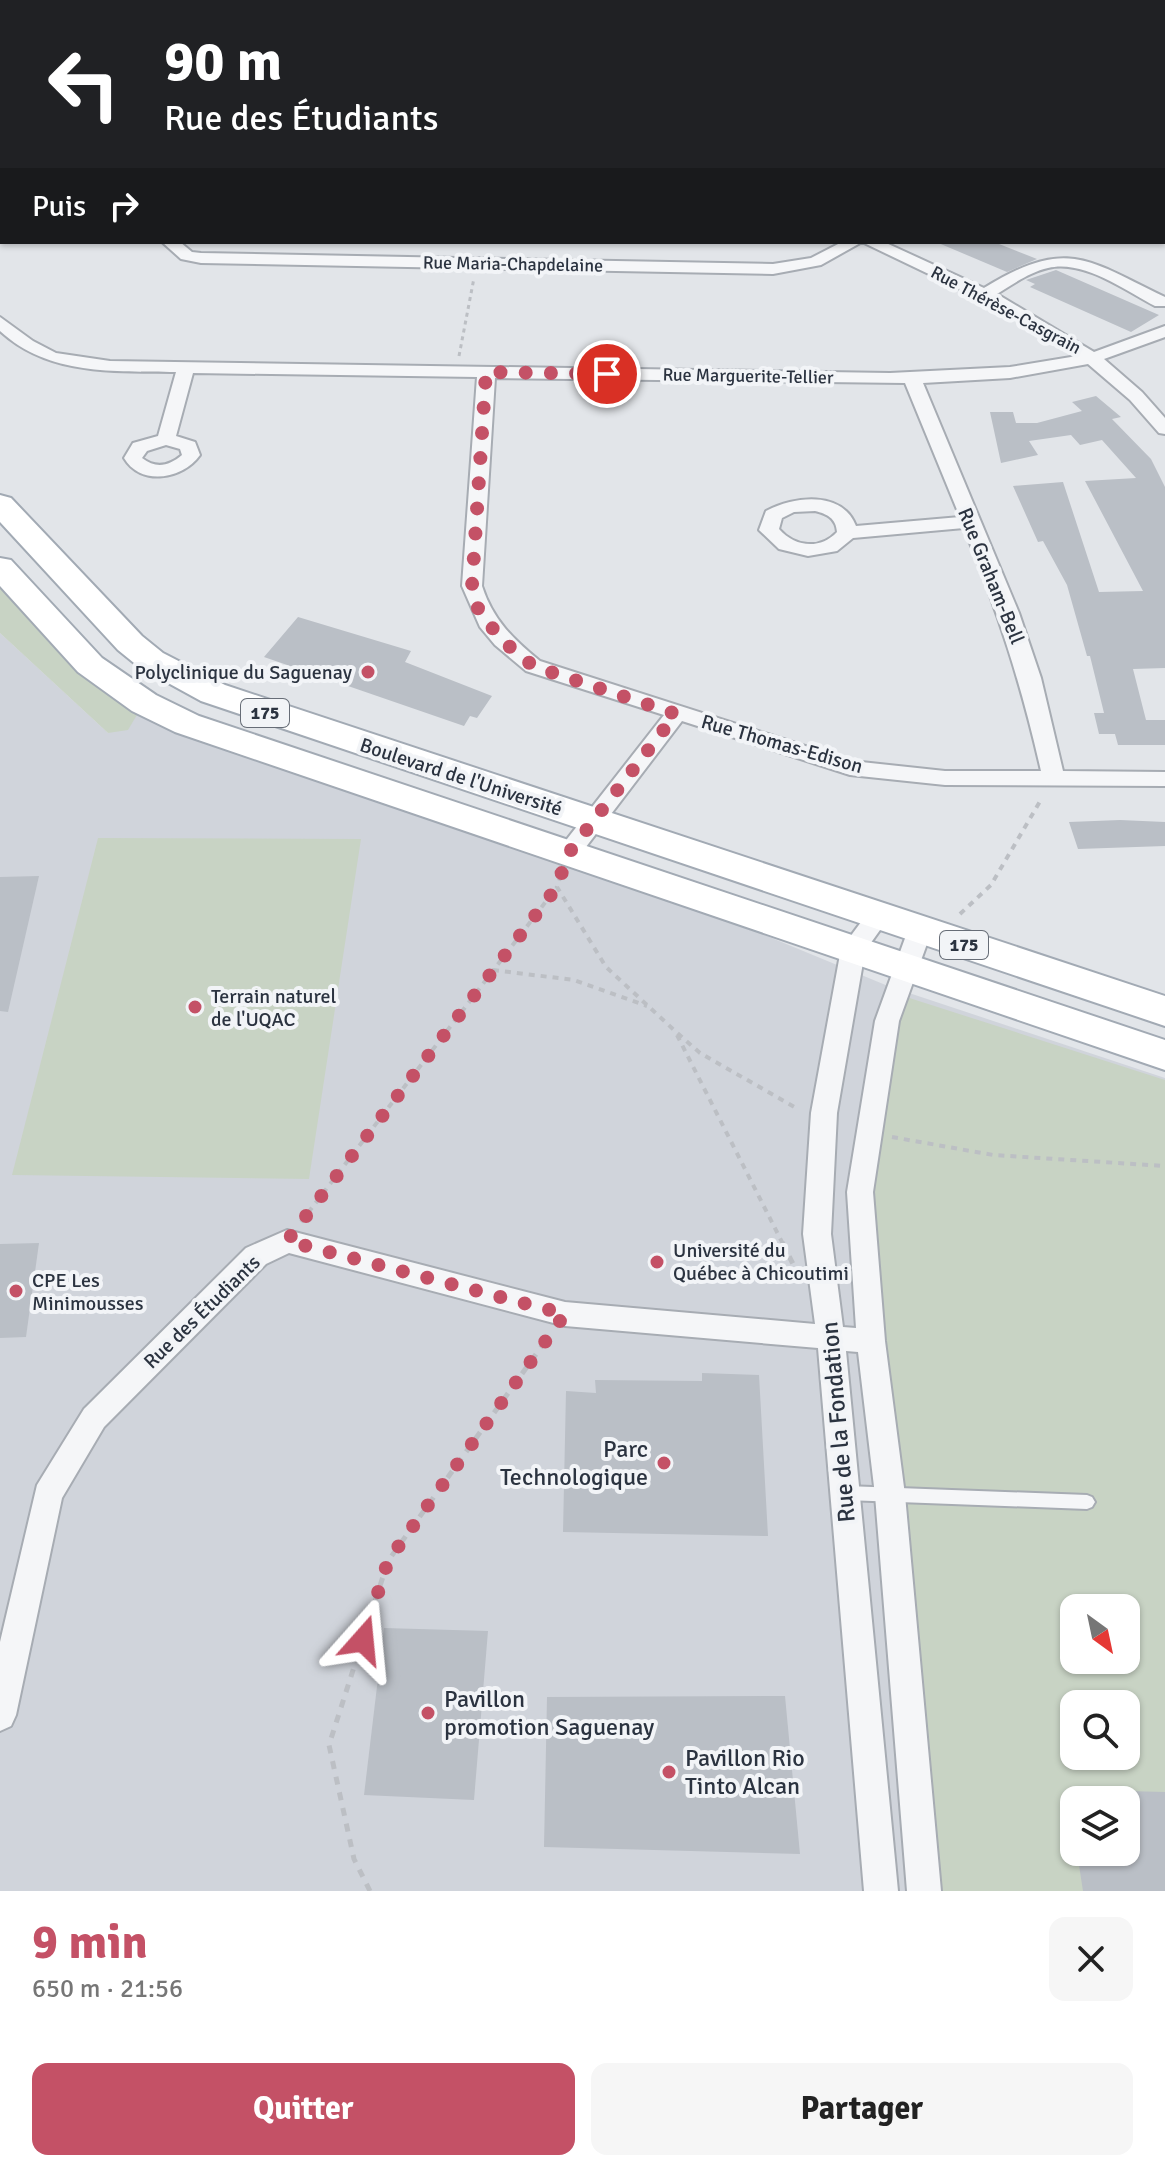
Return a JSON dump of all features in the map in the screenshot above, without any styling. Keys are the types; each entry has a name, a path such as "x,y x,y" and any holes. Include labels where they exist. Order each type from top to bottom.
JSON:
{"main road":[{"name":"Boulevard de l'Université","path":"0,504 105,620 151,660 179,677 251,708 1165,1011"},
{"name":"Boulevard de l'Université","path":"0,567 90,665 144,703 187,724 1165,1055"}],"street":[{"name":"Rue Maria-Chapdelaine","path":"171,244 187,256 201,258 773,269 815,262 850,244"},
{"path":"471,244 472,264"},
{"name":"Rue Thérèse-Casgrain","path":"874,244 984,295 1096,358 1148,407 1165,429"},
{"path":"984,295 1017,276 1053,261 1082,265 1161,302"},
{"name":"Rue Marguerite-Tellier","path":"0,322 24,345 55,359 110,366 960,379 1049,369 1096,358 1165,331"},
{"path":"166,439 186,367"},
{"name":"Rue Thomas-Edison","path":"486,372 472,586 479,612 504,642 533,666 850,768 945,778 1165,779"},
{"name":"Rue Graham-Bell","path":"912,378 1013,626 1030,678 1054,779"},
{"path":"847,533 970,522"},
{"path":"568,854 676,714"},
{"name":"Rue de la Fondation","path":"878,916 853,949 823,1123 817,1234 831,1339 881,1891"},
{"name":"Rue de la Fondation","path":"924,1891 890,1495 871,1341 860,1192 887,1021 908,968 928,933"},
{"path":"287,1241 565,1314 871,1341"},
{"name":"Rue des Étudiants","path":"0,1715 48,1495 94,1418 256,1256 287,1241"}],"lane":[{"path":"845,1493 1087,1502"}],"path":[{"path":"456,372 472,264"},
{"path":"928,933 991,885 1054,779"},
{"path":"287,1241 557,887 568,854"},
{"path":"557,887 606,967 674,1030 700,1053 823,1123"},
{"path":"493,970 574,980 649,1007"},
{"path":"674,1030 795,1269"},
{"path":"870,1132 935,1148 1003,1157 1165,1166"},
{"path":"370,1891 354,1859 329,1745 388,1561 565,1314"}],"shaded area":[{"name":"Université du Québec à Chicoutimi","path":"0,633 108,733 144,703 568,854 888,986 1165,1078 1165,1891 0,1891"}],"green space":[{"path":"0,567 144,703 128,730 108,733 0,633"},
{"name":"Terrain naturel de l'UQAC","path":"98,838 361,839 309,1179 12,1175"},
{"path":"897,994 1165,1080 1165,1891 924,1891 860,1192"}],"building":[{"path":"941,244 999,244 1037,259 1007,272"},
{"path":"1056,270 1159,315 1131,332 1030,287 1035,284 1026,280"},
{"path":"1096,396 1121,417 1112,419 1151,459 1165,487 1165,668 1133,669 1146,720 1165,720 1165,745 1118,745 1115,734 1099,734 1094,713 1104,713 1067,585 1043,541 1038,542 1013,486 1063,482 1099,592 1143,591 1085,481 1136,478 1102,440 1080,445 1071,435 1029,441 1038,455 1001,463 990,412 1013,412 1016,423 1037,423 1082,411 1072,402"},
{"name":"Polyclinique du Saguenay","path":"298,617 411,651 405,662 492,696 477,718 470,716 464,726 264,657"},
{"path":"1069,822 1165,822 1165,846 1078,849"},
{"path":"39,876 8,1012 0,1011 0,877"},
{"name":"CPE Les Minimousses","path":"39,1243 26,1337 0,1338 0,1244"},
{"name":"Parc Technologique","path":"702,1373 759,1375 768,1536 563,1532 566,1391 596,1393 595,1380 702,1381"},
{"name":"Pavillon promotion Saguenay","path":"384,1628 488,1631 474,1800 364,1795"},
{"name":"Pavillon Rio Tinto Alcan","path":"785,1696 800,1854 544,1847 547,1697"},
{"path":"1140,1791 1165,1792 1165,1891 1083,1891 1079,1866 1140,1866"}],"place":[{"name":"Polyclinique du Saguenay","path":"368,672"},
{"name":"Terrain naturel de l'UQAC","path":"195,1007"},
{"name":"Université du Québec à Chicoutimi","path":"657,1262"},
{"name":"CPE Les Minimousses","path":"16,1291"},
{"name":"Parc Technologique","path":"664,1463"},
{"name":"Pavillon promotion Saguenay","path":"428,1713"},
{"name":"Pavillon Rio Tinto Alcan","path":"669,1772"}],"route":[{"path":"363,1640 388,1561 565,1314 287,1241 557,887 568,854 676,714 533,666 504,642 479,612 472,586 486,372 607,374"}]}
